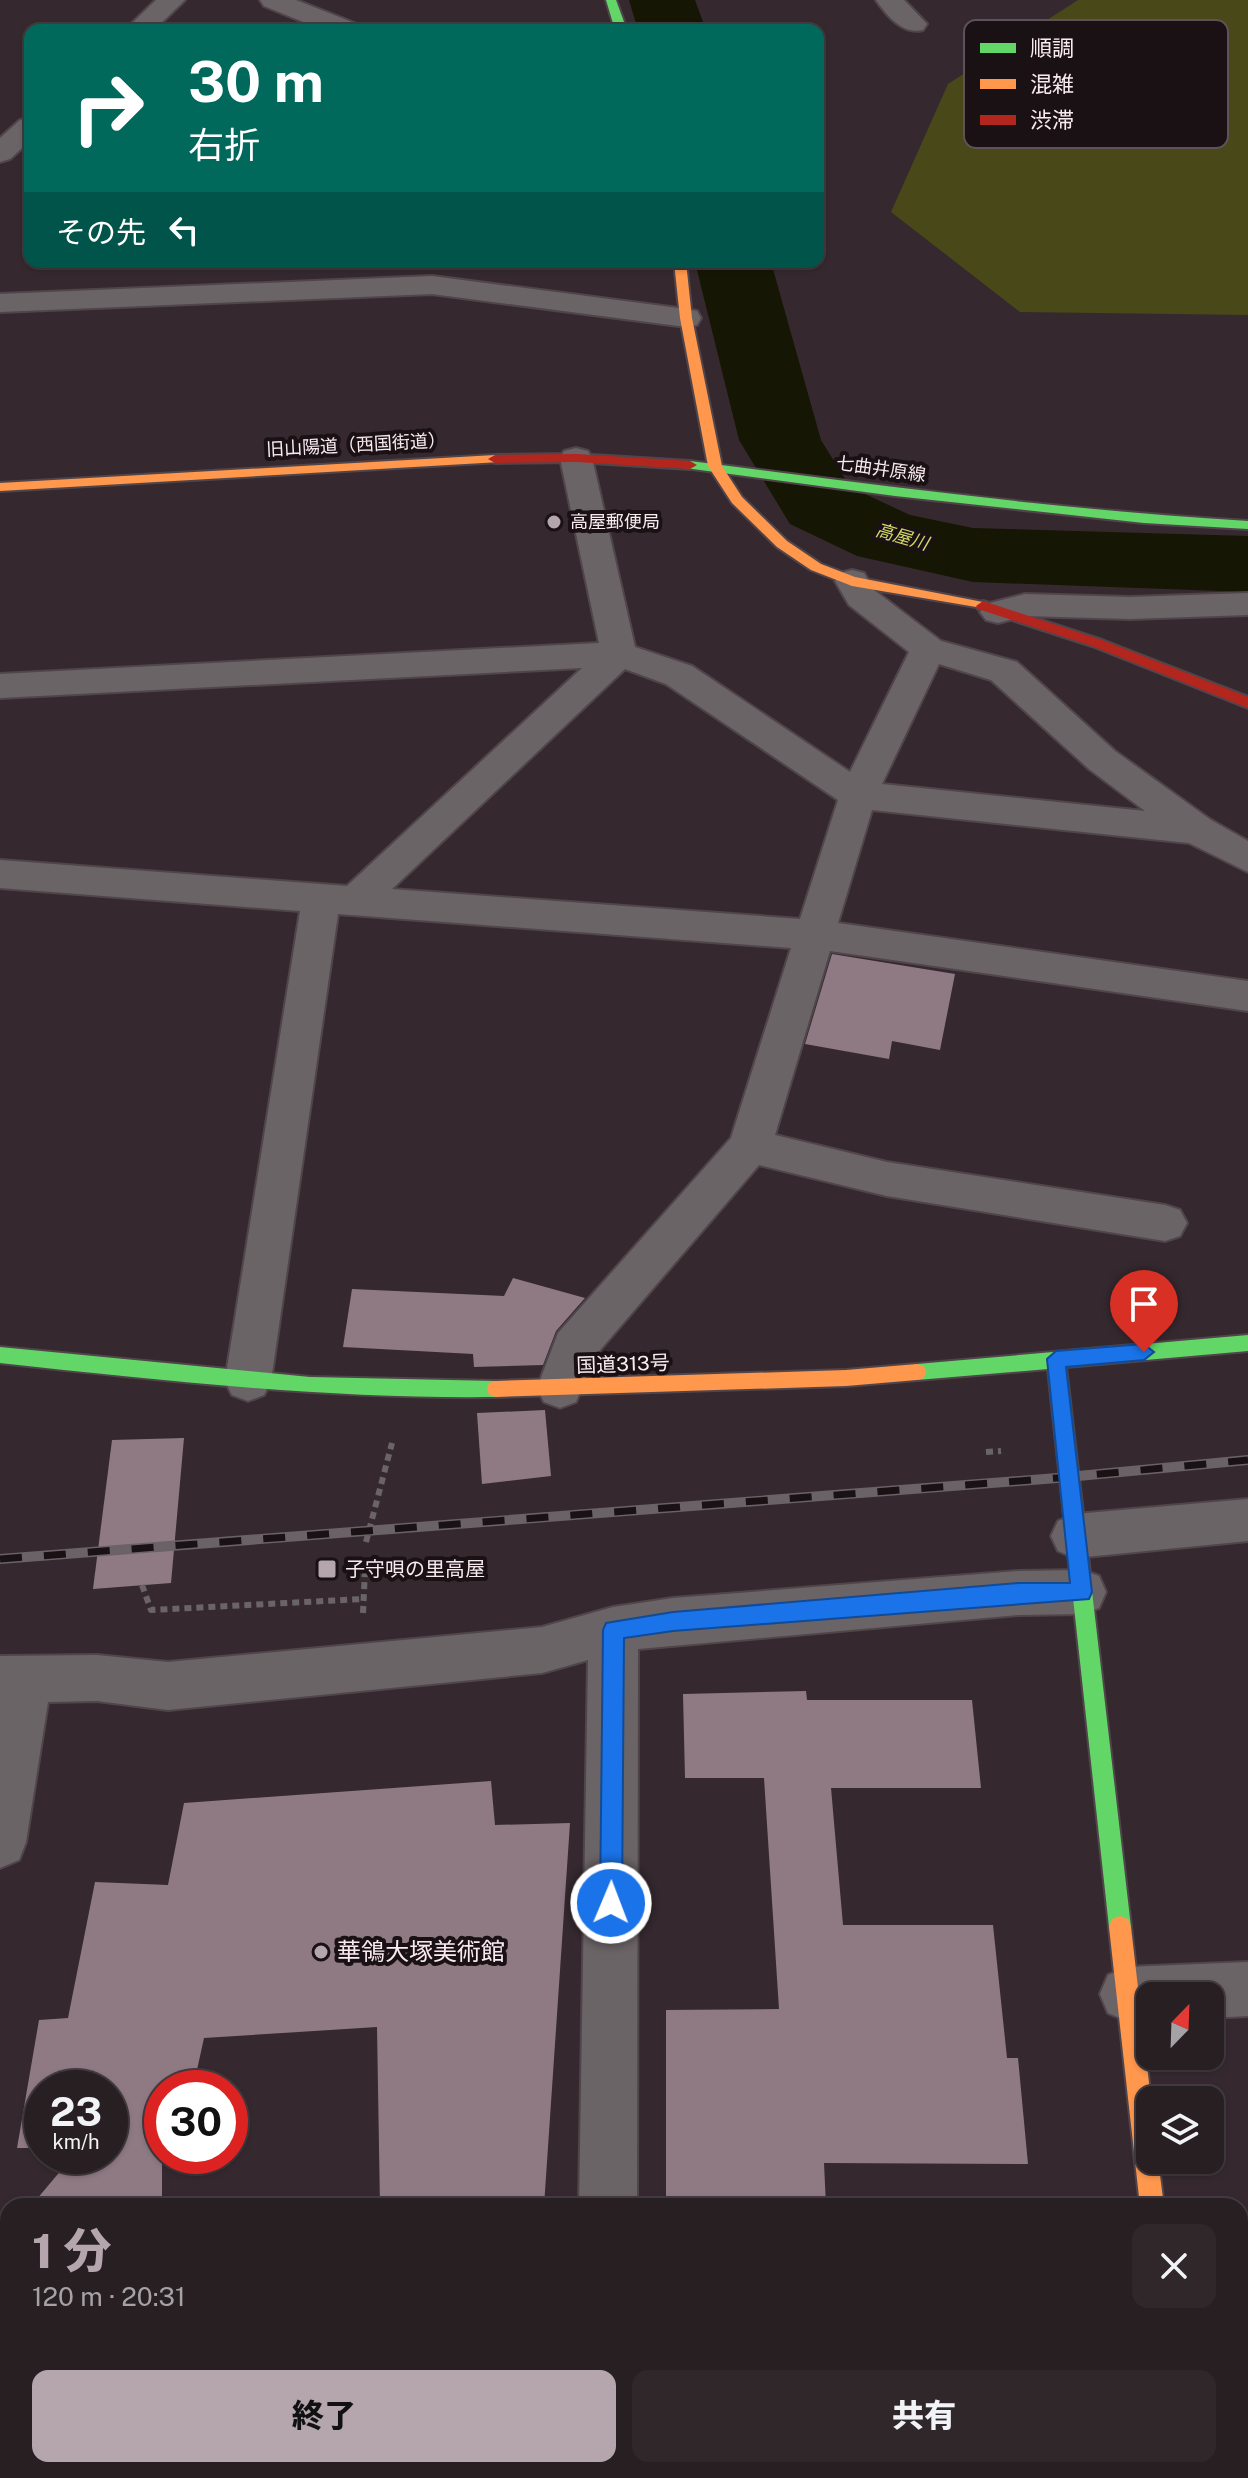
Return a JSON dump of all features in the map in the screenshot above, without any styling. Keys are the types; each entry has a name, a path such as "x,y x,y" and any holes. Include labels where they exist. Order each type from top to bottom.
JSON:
{"main road":[{"path":"611,0 619,24"},
{"path":"681,268 686,318 715,466 737,500 782,544 816,567 852,581 940,595 998,612 1110,648 1248,703"},
{"name":"旧山陽道（西国街道）","path":"0,487 443,460 576,458 715,466"},
{"name":"七曲井原線","path":"715,466 895,492 1144,519 1248,525"},
{"name":"国道313号","path":"0,1355 248,1381 401,1392 846,1378 1248,1343"},
{"path":"1056,1359 1151,2198"}],"street":[{"path":"145,24 172,0"},
{"path":"273,0 332,24"},
{"path":"889,0 914,24"},
{"path":"0,153 24,131"},
{"path":"0,303 432,285 686,318"},
{"path":"576,458 619,654"},
{"path":"852,581 861,597 928,649 1004,671 1102,760 1197,830 1248,858"},
{"path":"998,612 1025,605 1130,608 1248,604"},
{"path":"560,1388 574,1347 750,1146 818,935 858,795 928,649"},
{"path":"248,1381 339,899 619,654"},
{"path":"0,686 619,654 679,675 858,795 1197,830"},
{"path":"0,874 818,935 1248,996"},
{"path":"750,1146 887,1179 1165,1223"},
{"path":"1075,1536 1248,1520"},
{"path":"0,1842 13,1679 97,1678 168,1686 542,1650 613,1630 673,1621 1003,1594 1082,1592"},
{"path":"608,2198 613,1630"},
{"path":"1127,1994 1248,1989"}],"path":[{"path":"366,1542 394,1437"},
{"path":"986,1452 1001,1451"},
{"path":"363,1614 365,1570"},
{"path":"142,1585 151,1610 363,1599"}],"shaded area":[{"path":"1078,0 1248,0 1248,315 1020,312 891,212 948,84 964,74 964,148 1228,148 1228,20 1047,20"}],"building":[{"path":"832,954 955,974 940,1050 892,1041 889,1059 805,1044"},
{"path":"513,1278 585,1298 556,1331 543,1365 474,1367 473,1354 343,1347 352,1289 504,1296"},
{"path":"545,1410 551,1476 482,1484 477,1413"},
{"path":"184,1438 171,1583 93,1589 112,1440"},
{"path":"806,1691 807,1700 972,1700 981,1788 831,1788 843,1925 993,1925 1007,2058 1018,2058 1028,2164 824,2163 826,2198 666,2198 666,2010 779,2009 764,1778 685,1778 683,1694"},
{"name":"華鴒大塚美術館","path":"491,1781 495,1825 570,1823 545,2198 380,2198 377,2027 204,2038 197,2070 144,2070 144,2174 162,2174 162,2198 38,2198 58,2174 128,2174 128,2070 30,2070 39,2020 68,2018 95,1882 168,1885 184,1803"},
{"name":"華鴒大塚美術館","path":"24,2107 24,2148 17,2148"}],"waterway":[{"name":"高屋川","path":"662,0 670,24"},
{"name":"高屋川","path":"735,268 780,440 820,505 887,537 973,555 1248,564"}],"railway":[{"path":"0,1559 1057,1478 1248,1460"}],"traffic: fast":[{"path":"611,0 619,24"},
{"path":"690,465 895,492 1144,519 1248,525"},
{"path":"917,1372 1248,1343"},
{"path":"0,1355 310,1385 496,1389"},
{"path":"1056,1359 1120,1927"}],"traffic: slow":[{"path":"681,268 686,318 715,466 737,500 782,544 816,567 852,581 983,606"},
{"path":"0,487 495,459"},
{"path":"496,1389 846,1378 917,1372"},
{"path":"1120,1927 1151,2198"}],"traffic: jam":[{"path":"495,459 576,458 690,465"},
{"path":"983,606 1097,643 1248,703"}],"place":[{"name":"高屋郵便局","path":"554,522"},
{"name":"子守唄の里高屋","path":"327,1569"},
{"name":"華鴒大塚美術館","path":"321,1952"}],"route":[{"path":"611,1903 613,1630 673,1621 1019,1593 1082,1592 1056,1359 1144,1352"}]}
